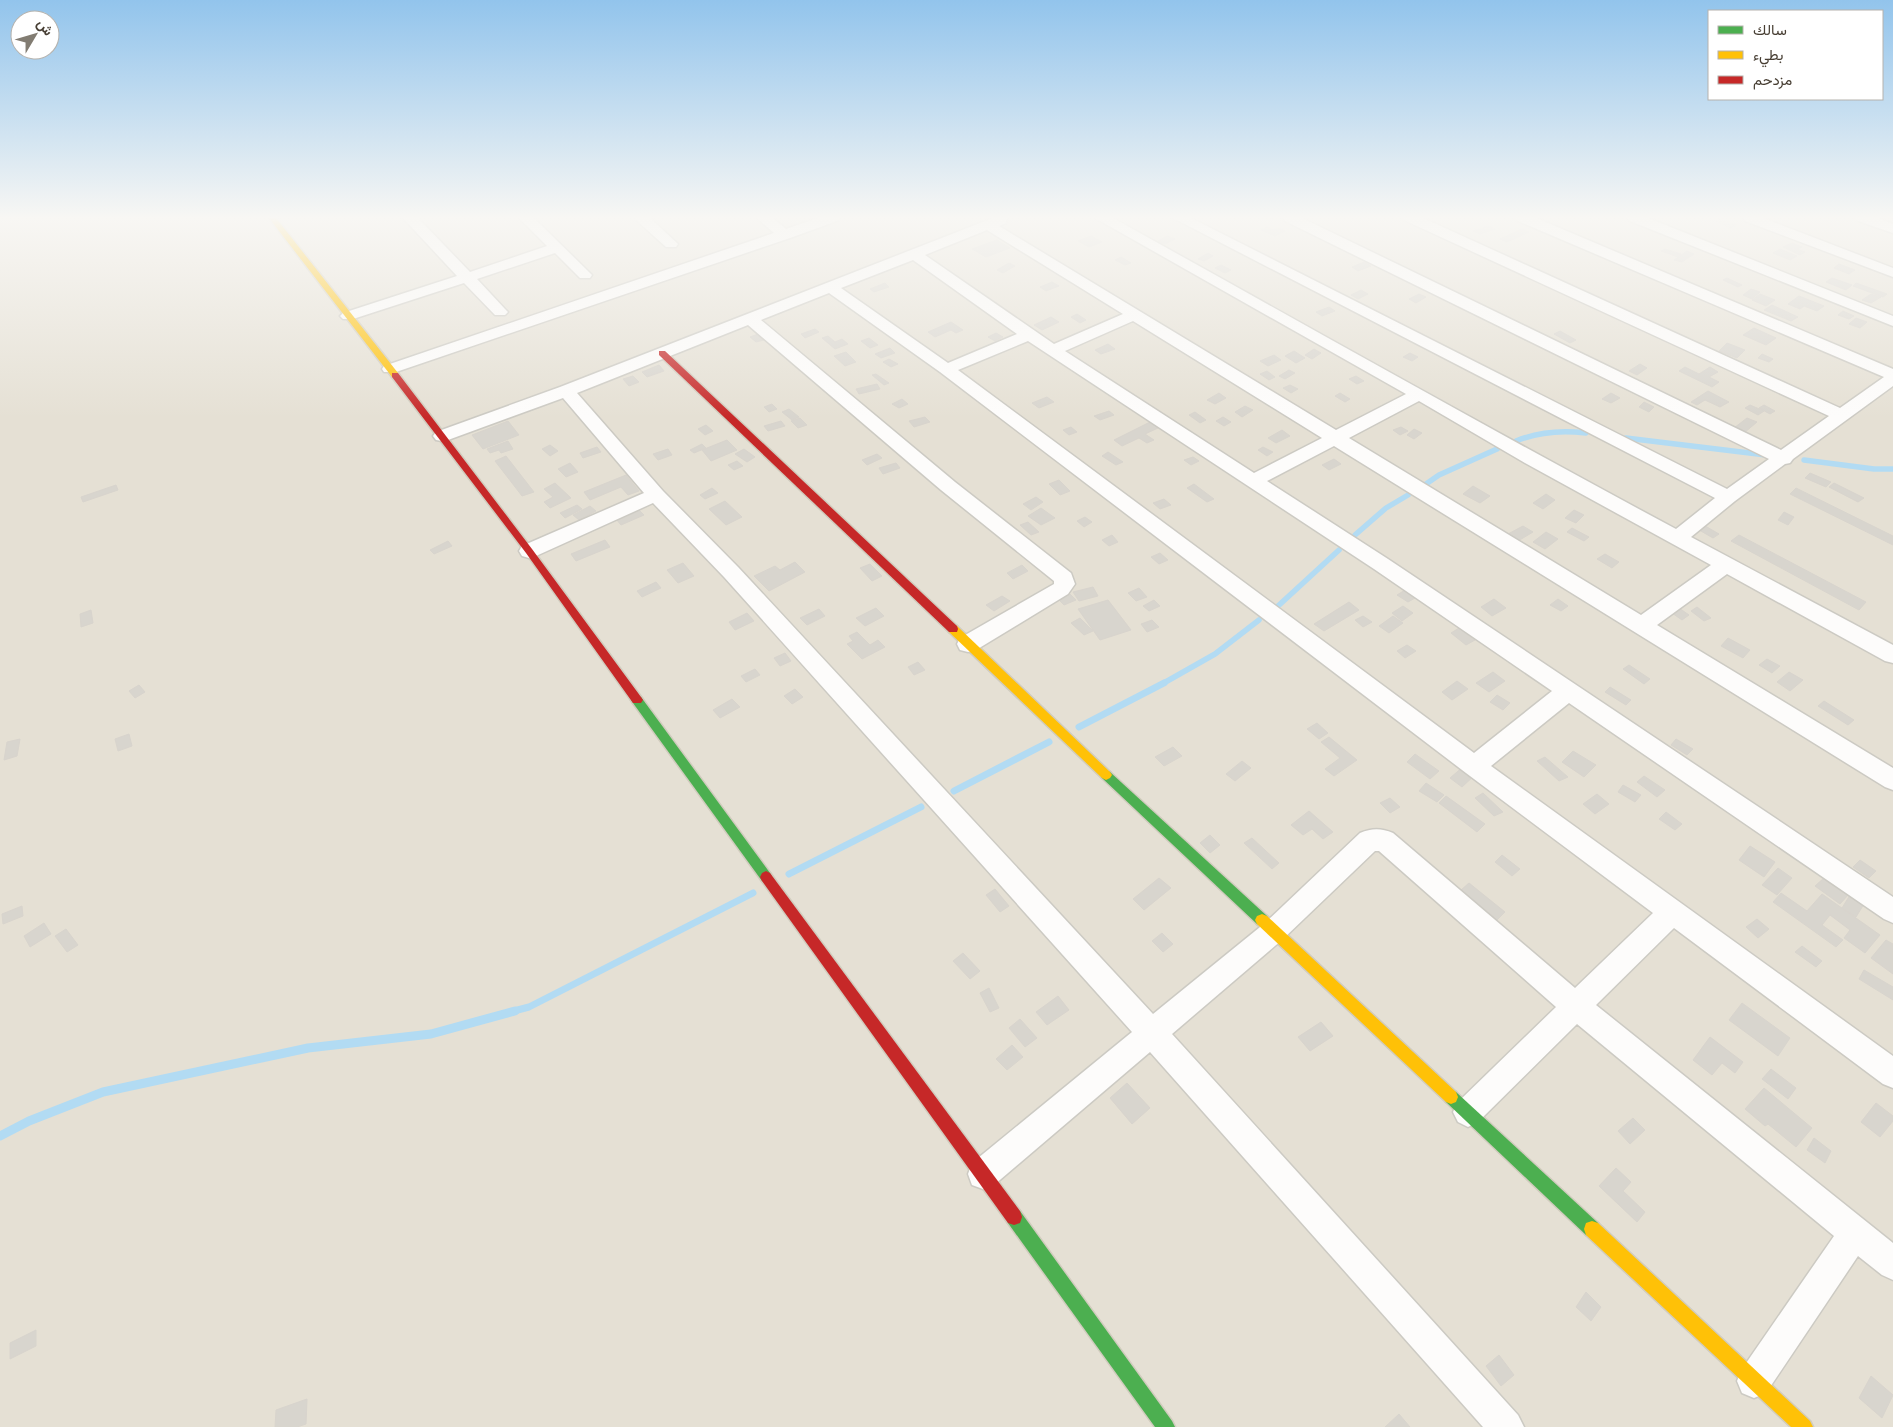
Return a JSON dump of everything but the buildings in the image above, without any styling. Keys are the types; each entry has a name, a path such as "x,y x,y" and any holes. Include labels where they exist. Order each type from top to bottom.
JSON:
{"street":[{"path":"324,285 529,551 984,1174 1166,1427"},
{"path":"348,316 444,285"},
{"path":"474,285 500,312"},
{"path":"390,369 637,285"},
{"path":"442,436 566,391 836,285"},
{"path":"957,285 1053,351 1381,564 1893,911"},
{"path":"1085,285 1893,780"},
{"path":"1222,285 1419,394 1531,459 1893,656"},
{"path":"1311,285 1728,497"},
{"path":"1427,285 1784,459"},
{"path":"1556,285 1842,416"},
{"path":"1677,538 1728,497 1784,459 1893,377 1678,285"},
{"path":"1802,285 1893,321"},
{"path":"830,287 946,369 1474,766 1893,1074"},
{"path":"1053,351 1134,315"},
{"path":"750,319 948,486 1064,578 1065,584 1061,589 968,644"},
{"path":"946,369 1029,335"},
{"path":"662,353 968,644 1804,1427"},
{"path":"566,391 656,495 731,572 1152,1033 1506,1427"},
{"path":"1253,481 1419,394"},
{"path":"529,551 656,495"},
{"path":"1640,626 1726,564"},
{"path":"1474,766 1568,691"},
{"path":"984,1174 1274,931 1370,840 1384,840 1576,1006 1893,1264"},
{"path":"1468,1112 1673,912"},
{"path":"1754,1381 1855,1233"}],"shaded area":[{"path":"0,285 1893,285 1893,1427 0,1427"}],"waterway":[{"path":"1516,441 1550,433 1586,433"},
{"path":"1626,438 1766,455"},
{"path":"1426,484 1439,475 1497,449"},
{"path":"1804,460 1874,469 1893,469"},
{"path":"1355,535 1386,508 1408,495"},
{"path":"1278,606 1339,550"},
{"path":"1162,684 1215,654 1259,620"},
{"path":"1079,727 1164,683"},
{"path":"954,791 1049,742"},
{"path":"789,874 921,807"},
{"path":"510,1012 529,1007 753,893"},
{"path":"0,1136 29,1121 103,1092 308,1048 431,1034 515,1011"}],"traffic: fast":[{"path":"637,700 766,877"},
{"path":"1106,775 1262,920"},
{"path":"1451,1097 1592,1229"},
{"path":"1014,1217 1166,1427"}],"traffic: slow":[{"path":"324,285 395,375"},
{"path":"953,629 1106,775"},
{"path":"1262,920 1451,1097"},
{"path":"1592,1229 1804,1427"}],"traffic: jam":[{"path":"662,353 953,629"},
{"path":"395,375 529,551 637,700"},
{"path":"766,877 1014,1217"}]}
